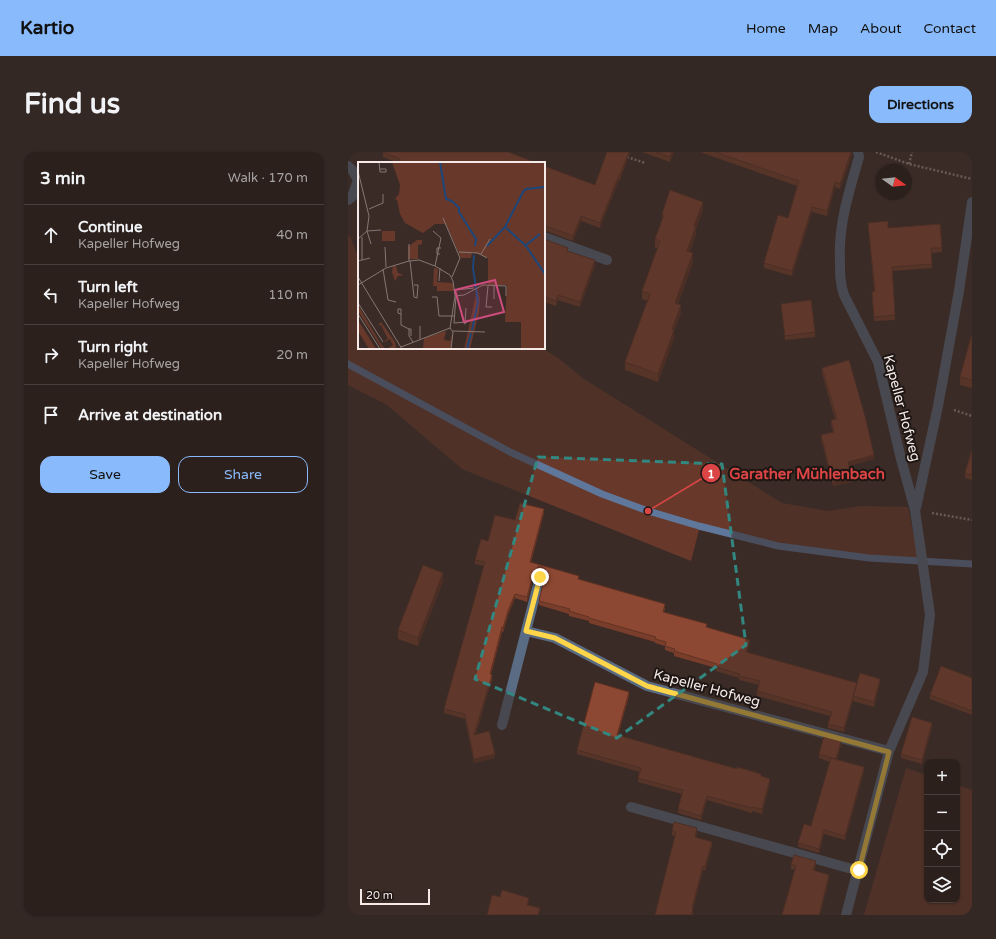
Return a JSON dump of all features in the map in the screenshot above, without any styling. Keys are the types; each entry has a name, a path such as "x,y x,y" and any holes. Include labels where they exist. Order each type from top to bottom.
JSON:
{"street":[{"name":"Kapeller Hofweg","path":"846,915 889,752 923,672 930,615 915,510 900,459 878,362 844,295 840,284 839,245 842,220 859,157 858,152"},
{"path":"348,166 358,180 352,197 348,200"},
{"name":"Kapeller Hofweg","path":"915,510 938,406 956,306 972,202"},
{"path":"545,237 607,260"},
{"path":"502,725 540,577"},
{"name":"Kapeller Hofweg","path":"526,631 555,638 647,686 889,752"},
{"path":"630,807 859,870"}],"path":[{"path":"876,152 909,164 912,152"},
{"path":"620,154 645,164"},
{"path":"912,165 972,179"},
{"path":"915,510 972,520"}],"highlighted area":[{"path":"538,457 722,464 746,645 617,738 475,679"}],"shaded area":[{"path":"348,236 350,236 358,256 358,349 544,349 558,358 584,379 782,503 828,511 861,506 908,507 919,563 779,548 699,530 691,561 462,469 387,405 348,385"},
{"path":"906,768 924,774 924,903 960,903 960,786 972,790 972,915 864,915"}],"building":[{"path":"383,152 508,152 534,162 399,162 400,159"},
{"path":"607,152 629,152 600,223 581,216 573,236 545,226 545,166 595,185"},
{"path":"656,152 672,152 670,157"},
{"path":"715,152 851,152 840,184 835,182 827,211 812,207 792,271 764,263 778,215 788,218 799,181"},
{"path":"670,190 703,202 687,251 693,253 675,303 681,305 672,329 674,330 658,374 625,362 650,294 642,291 660,241 655,239 664,215 662,214"},
{"path":"888,221 888,228 940,224 942,248 931,248 932,264 892,267 895,315 874,317 872,292 875,291 868,223"},
{"path":"545,239 568,248 567,251 595,260 580,302 558,295 556,301 545,296"},
{"path":"811,300 815,332 785,336 781,304"},
{"path":"972,337 972,380 960,377"},
{"path":"849,360 874,455 848,462 852,477 833,482 821,435 834,432 831,420 837,419 822,368"},
{"path":"972,450 972,475 965,473"},
{"path":"520,503 544,509 530,562 579,576 578,579 665,604 663,612 707,624 706,627 750,640 746,652 857,683 844,728 828,724 832,712 757,691 760,681 739,676 740,674 716,667 717,664 674,651 675,649 665,646 666,642 655,639 656,637 589,618 569,611 570,609 539,601 546,571 544,568 539,566 534,571 527,597 515,594 508,611 503,628 502,627 490,674 492,675 474,735 489,731 495,754 474,759 465,714 444,709 485,562 475,560 481,539 488,541 495,515 515,520"},
{"path":"423,565 443,573 418,638 398,630"},
{"path":"941,666 972,678 972,711 930,695"},
{"path":"860,673 880,679 874,702 853,696"},
{"path":"595,682 629,692 617,735 737,769 737,767 761,774 761,776 770,779 762,809 752,808 707,796 701,816 678,809 683,790 638,778 641,768 577,750"},
{"path":"912,717 932,723 922,760 901,754"},
{"path":"824,736 841,741 836,759 819,754"},
{"path":"831,758 864,767 845,836 824,830 819,849 798,843 804,824 811,826"},
{"path":"674,822 697,828 695,837 712,842 705,866 703,866 691,915 655,915 676,832 672,831"},
{"path":"794,855 816,861 813,870 829,875 819,915 782,915 796,866 791,864"},
{"path":"502,890 529,898 527,905 540,908 538,915 487,915 492,895 500,897"}],"waterway":[{"path":"348,364 510,452 602,494 648,511 699,526 778,546 869,558 972,564"}],"place":[{"name":"Garather Mühlenbach","path":"648,511"}],"route":[{"path":"540,577 526,631 555,638 647,686 889,752 859,870"}]}
